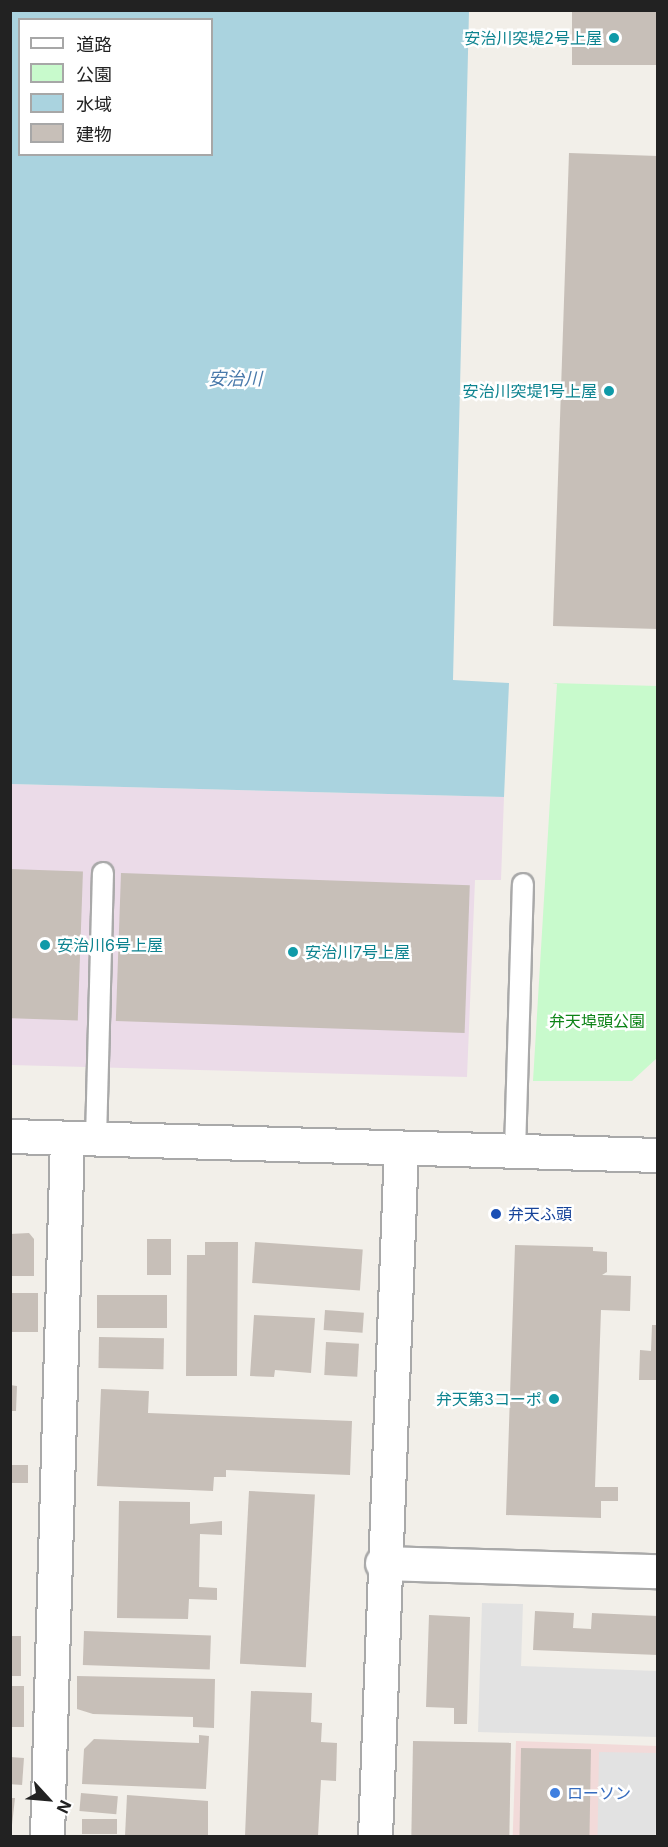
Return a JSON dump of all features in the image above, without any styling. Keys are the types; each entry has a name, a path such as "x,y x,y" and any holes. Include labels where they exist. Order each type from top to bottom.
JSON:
{"street":[{"path":"10,1136 657,1155"},
{"path":"47,1836 81,1138"},
{"path":"375,1836 382,1563 401,1148"},
{"path":"382,1563 657,1571"}],"lane":[{"path":"81,1138 103,873"},
{"path":"514,1151 523,884"}],"shaded area":[{"path":"11,784 504,797 501,880 475,880 467,1077 11,1065"},
{"path":"482,1603 523,1604 521,1666 657,1671 657,1737 478,1732"},
{"path":"516,1741 657,1746 654,1836 513,1836"},
{"path":"599,1752 657,1753 656,1836 598,1836"}],"green space":[{"name":"弁天埠頭公園","path":"552,683 657,686 657,1058 632,1081 533,1081 557,684"}],"water":[{"name":"安治川","path":"11,10 469,11 453,680 509,683 504,797 11,784"}],"building":[{"name":"安治川突堤2号上屋","path":"572,10 658,10 658,65 572,65"},
{"name":"安治川突堤1号上屋","path":"569,153 658,156 658,629 553,626"},
{"name":"安治川6号上屋","path":"10,869 83,872 78,1020 10,1018"},
{"name":"安治川7号上屋","path":"121,873 470,885 465,1033 116,1021"},
{"path":"29,1233 34,1239 34,1276 10,1276 10,1234"},
{"path":"147,1239 171,1239 171,1275 147,1275"},
{"path":"205,1242 238,1242 237,1376 186,1376 187,1255 205,1255"},
{"path":"255,1242 363,1250 360,1290 252,1283"},
{"name":"弁天第3コーポ","path":"515,1245 593,1247 593,1251 607,1252 607,1272 602,1275 631,1276 630,1311 601,1310 595,1487 618,1487 618,1501 601,1501 601,1518 506,1515"},
{"path":"10,1293 38,1293 38,1332 10,1332"},
{"path":"97,1295 167,1295 167,1328 97,1328"},
{"path":"325,1310 364,1313 363,1333 324,1330"},
{"path":"254,1315 315,1318 311,1373 275,1370 274,1377 250,1376"},
{"path":"652,1325 658,1325 658,1380 639,1380 640,1350 651,1351"},
{"path":"99,1337 164,1338 163,1369 98,1368"},
{"path":"326,1342 359,1344 357,1377 324,1375"},
{"path":"10,1385 17,1386 16,1411 10,1411"},
{"path":"101,1389 149,1391 148,1413 352,1421 350,1475 226,1470 226,1477 214,1477 213,1491 97,1486"},
{"path":"10,1465 28,1465 28,1483 10,1483"},
{"path":"249,1491 315,1494 306,1667 240,1664"},
{"path":"119,1501 190,1502 190,1524 222,1521 222,1535 200,1534 199,1587 217,1588 217,1600 189,1599 188,1619 117,1618"},
{"path":"535,1611 574,1613 573,1628 591,1629 592,1613 658,1616 658,1655 533,1650"},
{"path":"429,1615 470,1617 467,1724 454,1724 454,1708 426,1707"},
{"path":"84,1631 211,1635 210,1669 83,1665"},
{"path":"10,1636 21,1636 21,1676 10,1676"},
{"path":"77,1676 215,1679 214,1728 193,1727 193,1717 93,1714 77,1709"},
{"path":"10,1686 24,1686 24,1727 10,1727"},
{"path":"251,1691 312,1693 311,1722 322,1723 321,1742 337,1743 336,1781 321,1780 318,1836 245,1836"},
{"path":"199,1735 209,1736 206,1789 82,1784 84,1749 94,1739 199,1743"},
{"path":"413,1741 511,1743 509,1836 411,1836"},
{"name":"ローソン","path":"521,1748 591,1749 589,1836 519,1836"},
{"path":"10,1757 24,1758 22,1785 10,1784"},
{"path":"81,1793 118,1796 116,1814 79,1811"},
{"path":"127,1795 208,1801 208,1836 125,1836"},
{"path":"10,1798 15,1798 11,1834 10,1834"},
{"path":"82,1819 117,1819 117,1834 82,1834"}],"place":[{"name":"安治川突堤2号上屋","path":"614,38"},
{"name":"安治川突堤1号上屋","path":"609,391"},
{"name":"安治川6号上屋","path":"45,945"},
{"name":"安治川7号上屋","path":"293,952"},
{"name":"弁天ふ頭","path":"496,1214"},
{"name":"弁天第3コーポ","path":"554,1399"},
{"name":"ローソン","path":"555,1793"}]}
